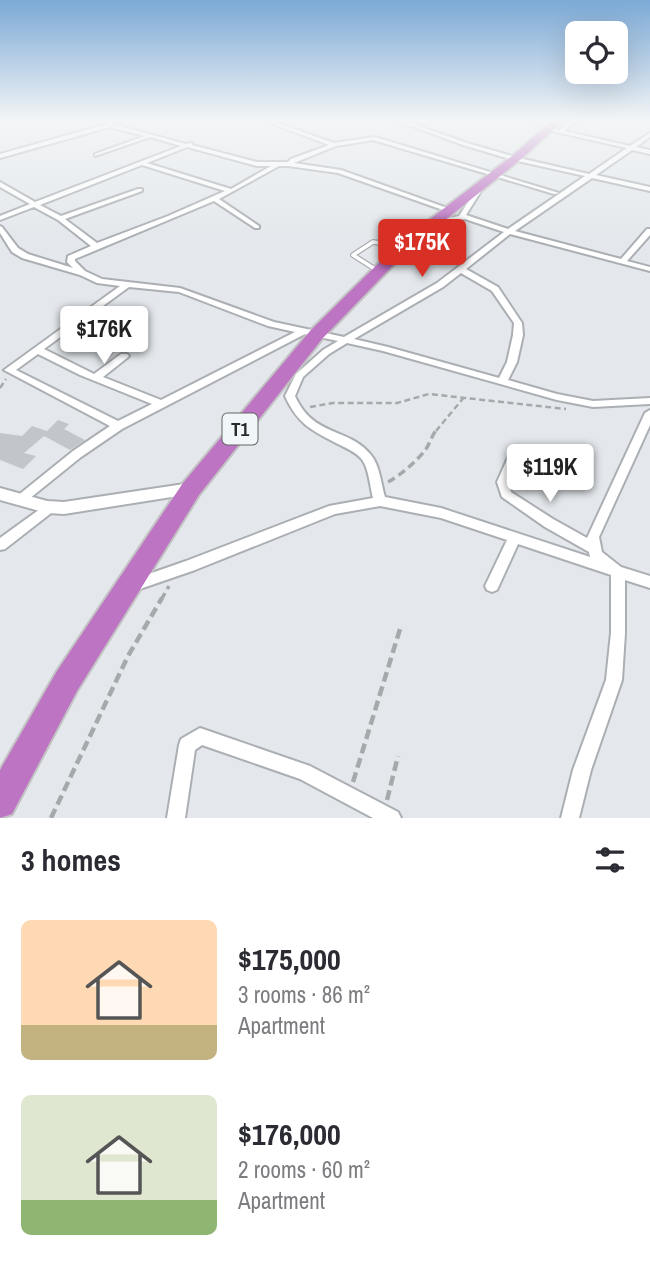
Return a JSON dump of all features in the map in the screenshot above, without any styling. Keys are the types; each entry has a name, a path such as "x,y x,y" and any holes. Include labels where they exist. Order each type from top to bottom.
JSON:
{"highway":[{"name":"T1","path":"0,802 67,681 131,586 191,489 309,333 404,246 448,216 490,176 515,159"}],"street":[{"path":"0,218 152,159"},
{"path":"239,159 251,163 290,164 339,171 448,216 650,269"},
{"path":"290,164 294,159"},
{"path":"438,159 556,193"},
{"path":"516,159 650,190"},
{"path":"382,501 365,456 306,422 296,410 290,396 294,382 317,358 420,298 462,270 510,231 616,159"},
{"path":"142,163 231,191"},
{"path":"82,274 70,258 215,199 257,173 277,165"},
{"path":"0,184 60,219 96,246"},
{"path":"544,207 543,199 572,188"},
{"path":"60,219 140,190"},
{"path":"215,199 257,227"},
{"path":"0,228 15,250 25,256 100,281 180,290 271,324 344,340 557,397 593,404 650,401"},
{"path":"623,261 650,231"},
{"path":"462,270 495,289 518,323 519,335 512,362 502,381"},
{"path":"118,426 9,369 126,285"},
{"path":"20,500 77,454 118,426 309,333"},
{"path":"38,350 95,378 162,404"},
{"path":"95,378 124,356"},
{"path":"618,572 596,555 593,537 650,413"},
{"path":"514,456 503,482 506,494 549,523 594,548"},
{"path":"0,494 64,508 191,489"},
{"path":"131,586 333,509 382,501 442,513 650,582"},
{"path":"0,545 51,507"},
{"path":"492,586 515,537"},
{"path":"570,818 582,770 614,680 618,633 618,572"},
{"path":"176,818 187,746 200,736 304,772 388,816"}],"lane":[{"path":"378,271 352,256 373,242 404,246"}],"path":[{"path":"0,388 11,372"},
{"path":"296,410 332,403 397,403 429,394 567,409"},
{"path":"382,501 389,479 405,472 465,396"},
{"path":"51,818 128,656 177,570"},
{"path":"349,795 400,629"},
{"path":"388,816 398,756"}],"building":[{"path":"58,420 69,424 64,429 85,440 70,450 44,436 24,453 36,456 23,469 0,460 0,433 22,436 32,426 47,431"}]}
